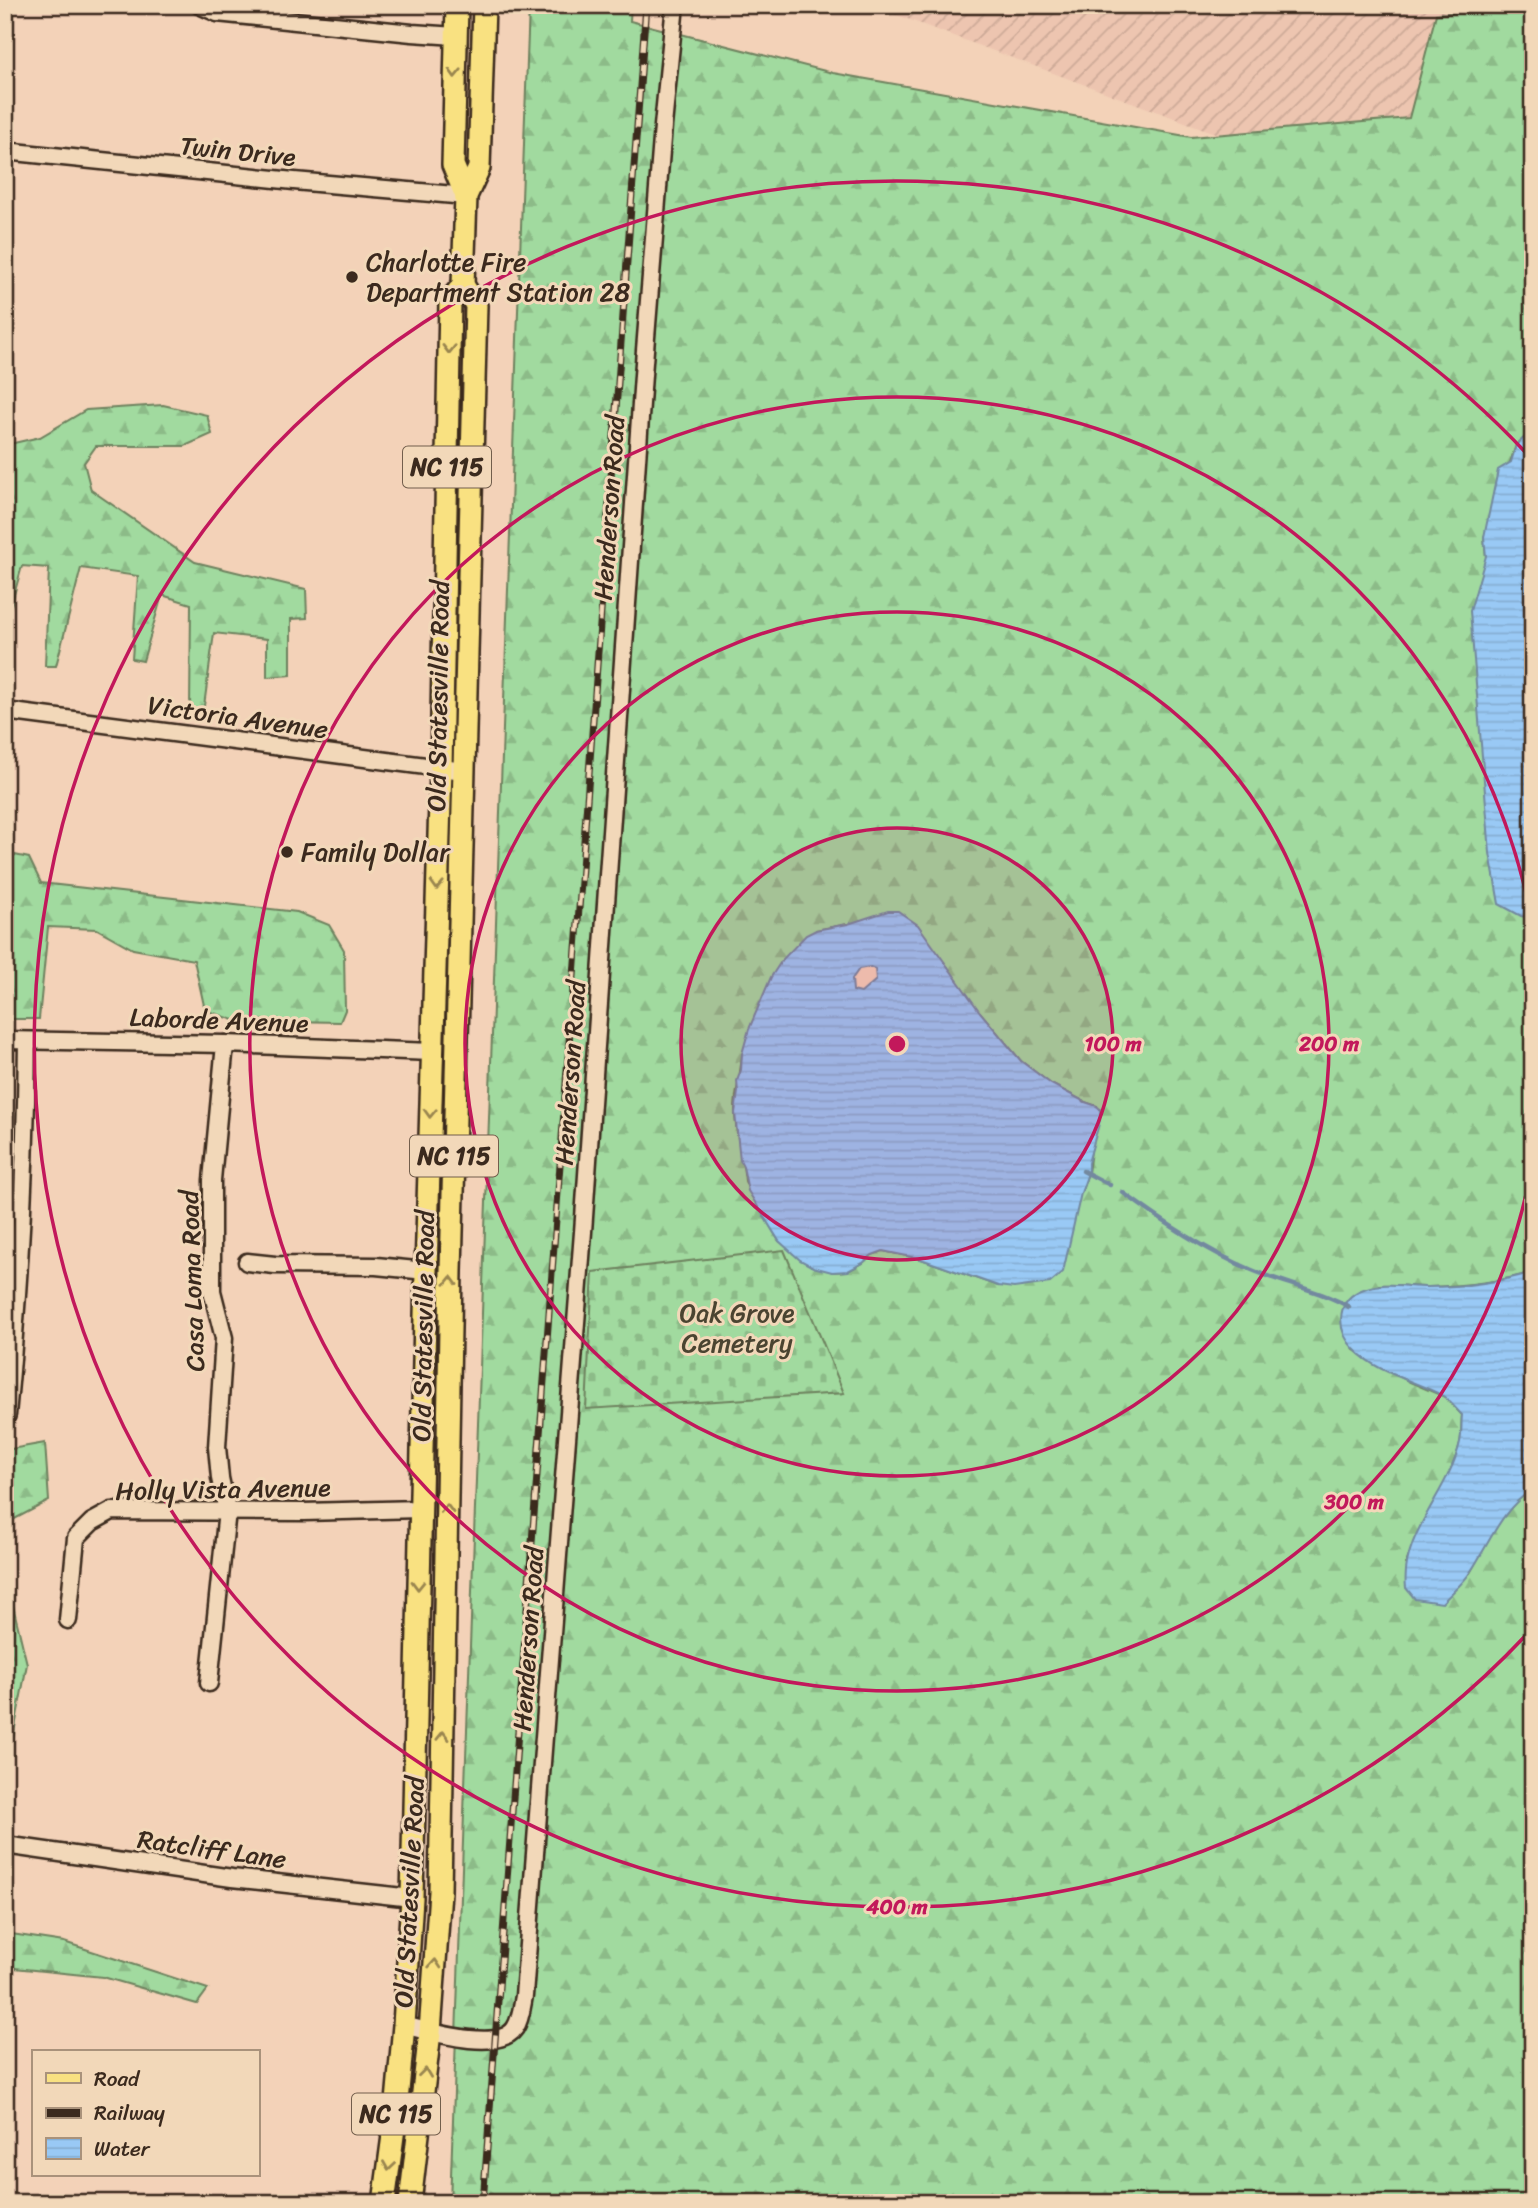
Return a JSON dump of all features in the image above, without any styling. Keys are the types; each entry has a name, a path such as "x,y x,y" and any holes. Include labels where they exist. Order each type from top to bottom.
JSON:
{"main road":[{"name":"Old Statesville Road","path":"457,5 453,165 466,196"},
{"name":"Old Statesville Road","path":"410,2203 430,2032 440,1892 451,1285 477,305 463,285 466,196 479,168 484,5"},
{"name":"Old Statesville Road","path":"384,2203 396,2113 412,1898 441,768 450,301 463,285"}],"street":[{"path":"199,5 217,13 253,11 412,33 456,36"},
{"name":"Henderson Road","path":"404,2025 454,2037 483,2039 506,2036 516,2027 524,1996 589,1151 644,361 675,5"},
{"name":"Twin Drive","path":"5,151 466,196"},
{"name":"Victoria Avenue","path":"5,711 464,771"},
{"name":"Laborde Avenue","path":"5,1040 225,1044 432,1052"},
{"path":"7,1415 19,1267 27,1110 27,1041"},
{"name":"Casa Loma Road","path":"209,1683 228,1511 220,1478 218,1447 224,1338 213,1298 212,1262 212,1180 225,1044"},
{"path":"247,1262 275,1265 376,1266 426,1271"},
{"name":"Holly Vista Avenue","path":"68,1620 76,1538 92,1522 112,1511 304,1512 420,1509"},
{"name":"Ratcliff Lane","path":"5,1845 232,1878 412,1898"}],"shaded area":[{"path":"870,5 1533,5 1533,251"}],"green space":[{"path":"529,5 631,5 630,21 833,73 1191,137 1409,118 1436,14 1533,9 1533,430 1516,445 1484,537 1521,916 1533,917 1533,1272 1495,1281 1455,1286 1379,1285 1354,1350 1410,1382 1445,1397 1462,1415 1461,1440 1455,1458 1406,1564 1470,1573 1504,1516 1533,1489 1533,2203 450,2203","holes":["847,924 980,1012 1021,1061 1051,1084 1097,1106 1088,1173 1081,1193 998,1286 921,1259 883,1251 848,1271 832,1272 779,1241 745,1181 735,1115 736,1100 742,1054 816,930"]},
{"path":"163,405 207,415 212,434 185,446 96,446 84,463 91,490 195,562 306,589 307,618 291,619 291,675 267,677 267,639 214,633 203,713 190,711 191,604 162,595 143,661 132,659 138,576 81,568 56,666 45,666 49,568 22,566 5,620 5,445 40,437 86,410"},
{"path":"5,853 29,858 41,883 297,912 329,925 344,950 345,1010 340,1022 234,1020 205,1010 194,960 133,949 97,929 48,927 39,1019 5,1019"},
{"name":"Oak Grove Cemetery","path":"784,1250 844,1393 586,1409 593,1272"},
{"path":"45,1443 49,1501 5,1524 5,1450"},
{"path":"5,1551 7,1581 27,1664 8,1764 5,1764"},
{"path":"5,1933 64,1942 208,1989 197,2004 103,1977 5,1967"}],"water":[{"path":"1533,430 1533,917 1521,916 1499,904 1490,853 1470,611 1486,556 1484,537 1498,470 1511,462 1516,445"},
{"path":"888,911 898,911 918,925 980,1012 1021,1061 1051,1084 1100,1109 1088,1173 1063,1272 1050,1283 1014,1288 998,1286 921,1259 883,1251 848,1271 832,1272 813,1267 800,1260 779,1241 748,1191 740,1160 735,1113 737,1081 749,1029 771,977 782,960 806,935 816,930 848,924","holes":["859,969 875,969 876,980 861,993 853,991 852,979"]},
{"path":"1533,1272 1533,1489 1505,1516 1468,1575 1442,1603 1415,1599 1406,1588 1410,1550 1454,1461 1461,1439 1462,1415 1443,1396 1363,1357 1344,1334 1342,1310 1351,1296 1376,1286 1467,1285"}],"waterway":[{"path":"1083,1171 1110,1185"},
{"path":"1122,1192 1218,1254 1349,1307"}],"railway":[{"path":"483,2203 646,5"}],"place":[{"name":"Charlotte Fire Department Station 28","path":"352,277"},
{"name":"Family Dollar","path":"287,852"}]}
